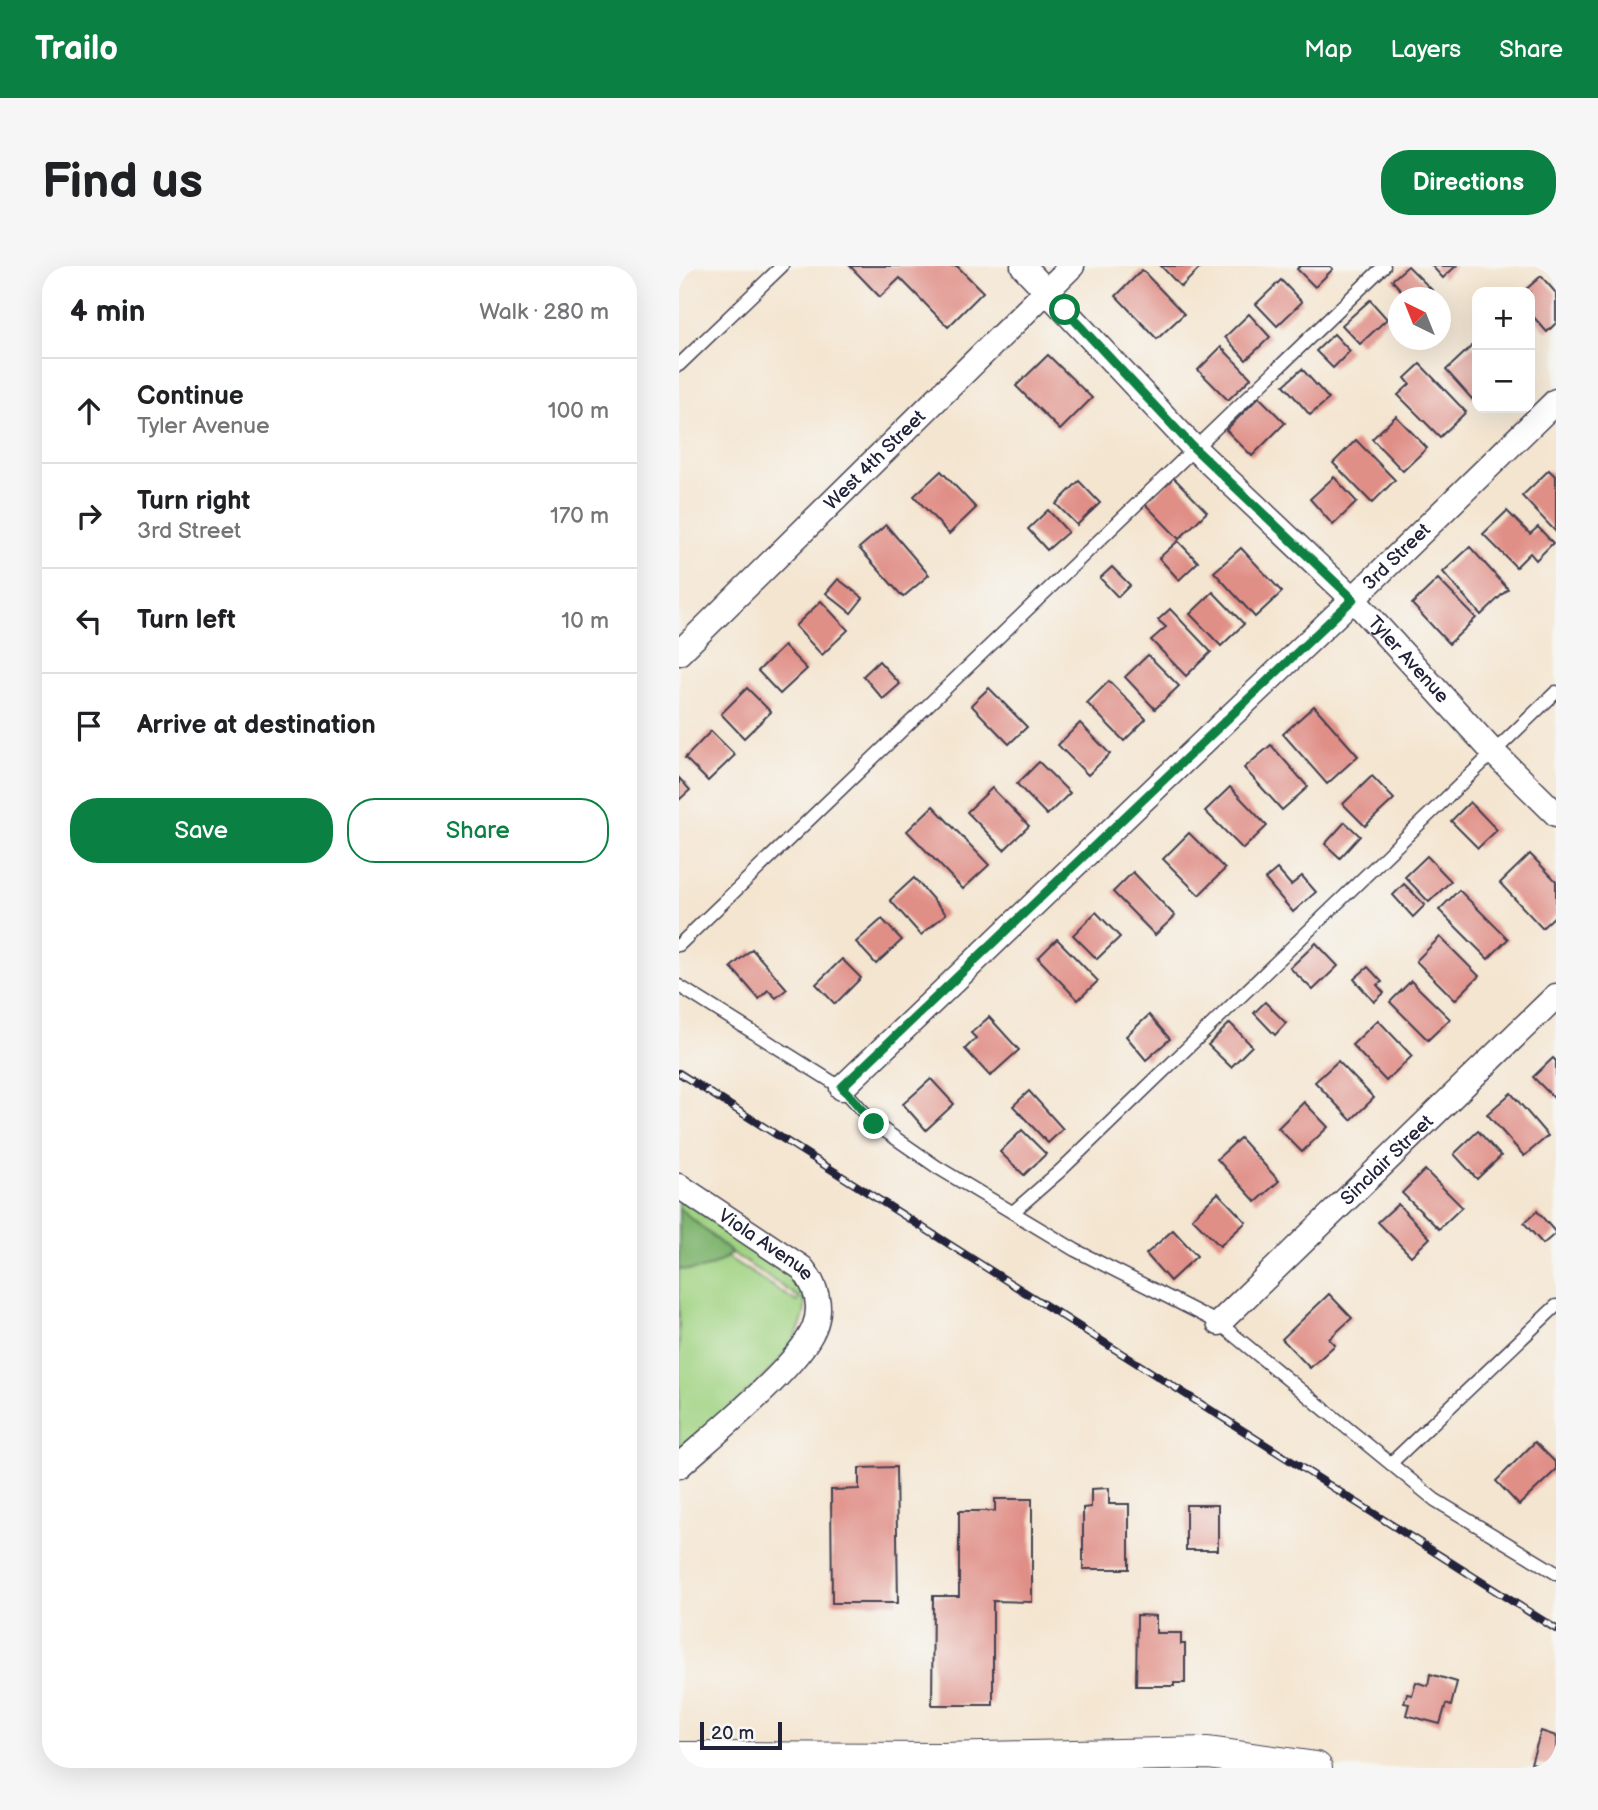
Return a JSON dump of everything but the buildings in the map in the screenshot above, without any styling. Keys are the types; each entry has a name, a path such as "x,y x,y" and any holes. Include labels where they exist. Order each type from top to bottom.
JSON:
{"street":[{"name":"Tyler Avenue","path":"1023,266 1193,447 1353,599 1494,753 1556,814"},
{"name":"West 4th Street","path":"679,653 1072,266"},
{"name":"3rd Street","path":"842,1087 1353,599 1556,401"},
{"name":"Sinclair Street","path":"1219,1323 1556,996"},
{"name":"Viola Avenue","path":"679,1186 802,1268 817,1293 815,1325 808,1340 783,1369 679,1466"},
{"path":"679,1758 941,1759 1208,1753 1316,1768"}],"lane":[{"path":"679,365 782,266"},
{"path":"679,944 1384,266"},
{"path":"1013,1212 1060,1171 1556,692"},
{"path":"679,986 842,1087 874,1124 937,1167 1075,1250 1219,1323 1435,1500 1556,1573"},
{"path":"1391,1463 1556,1306"}],"green space":[{"path":"679,1198 795,1278 803,1292 805,1308 800,1328 773,1367 679,1450 679,1268 704,1268 727,1257 797,1302 800,1298 732,1253 679,1208"},
{"path":"679,1208 732,1253 707,1267 679,1269"}],"railway":[{"path":"679,1073 1556,1629"}],"route":[{"path":"874,1124 842,1087 1353,599 1193,447 1065,310"}]}
